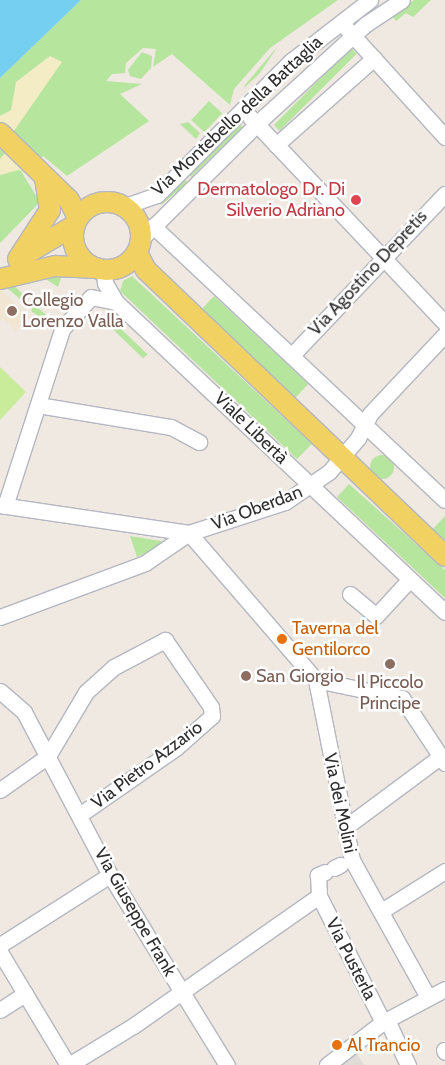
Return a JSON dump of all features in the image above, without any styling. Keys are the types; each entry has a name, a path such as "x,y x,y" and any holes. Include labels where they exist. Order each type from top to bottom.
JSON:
{"main road":[{"path":"0,133 69,200 80,217 75,248 100,269"},
{"path":"18,259 50,210 52,198 40,171"},
{"path":"0,273 103,202 125,206 136,217 141,250 342,457 445,556"},
{"path":"0,278 55,266 100,269 141,250"}],"street":[{"name":"Via Montebello della Battaglia","path":"125,206 157,195 241,109 340,20 370,0"},
{"name":"Via Montebello della Battaglia","path":"141,250 256,124 353,36 402,0"},
{"path":"340,20 445,137"},
{"path":"276,145 374,58"},
{"path":"241,109 380,259 445,323"},
{"name":"Via Agostino Depretis","path":"292,354 380,259 445,194"},
{"path":"141,250 292,354 445,500"},
{"name":"Viale Libertà","path":"100,269 105,283 116,302 445,612"},
{"path":"116,302 91,297 68,321 2,506 189,532 316,680 402,698 443,760 347,826"},
{"name":"Via Oberdan","path":"189,532 284,502 313,486 342,457 365,423 445,334"},
{"path":"38,405 171,427 199,442"},
{"path":"0,617 145,563 189,532"},
{"path":"350,594 376,616 410,579"},
{"name":"Via Pietro Azzario","path":"48,756 86,692 114,667 165,640 211,707 212,716 177,747 81,814"},
{"name":"Via dei Molini","path":"316,680 347,826 352,860 383,910 428,997"},
{"name":"Via Giuseppe Frank","path":"0,691 24,712 81,814 110,874 227,1065"},
{"path":"0,790 48,756"},
{"path":"0,952 68,1065 181,992 319,896 318,875 333,868"},
{"path":"383,910 445,871"},
{"path":"0,946 110,874"},
{"name":"Via Pusterla","path":"319,896 408,1065"},
{"path":"327,1065 385,1021 445,989"},
{"path":"0,1010 25,994"}],"shaded area":[{"name":"Collegio Lorenzo Valla","path":"0,289 30,317 16,331 3,318 0,321"},
{"path":"357,1054 364,1065 339,1065"}],"green space":[{"path":"81,0 338,0 270,48 234,89 230,105 172,54 153,67 156,49 143,48 126,63 125,73 112,74 106,81 142,84 120,94 149,121 67,176 43,156 27,174 21,171 40,202 0,243 0,78"},
{"path":"414,0 431,0 413,17 406,13 396,21 391,15"},
{"path":"278,46 260,73 244,88 245,85"},
{"path":"351,48 357,54 280,131 274,125"},
{"path":"142,52 152,56 151,68 141,79 130,76 128,70"},
{"path":"209,101 222,113 204,132 191,120"},
{"path":"188,122 200,133 196,139 180,124"},
{"path":"241,123 242,128 191,177 190,175"},
{"path":"186,180 187,183 161,205 164,197"},
{"path":"44,274 62,275 58,287 44,278"},
{"path":"132,276 312,444 297,459 120,291 123,281"},
{"path":"9,281 25,296 20,299 7,288"},
{"path":"214,296 308,384 295,398 201,310"},
{"path":"34,304 53,321 50,324 31,311"},
{"path":"115,323 147,354 143,359 111,327"},
{"path":"0,367 26,392 0,420"},
{"path":"382,455 391,458 394,467 391,476 382,479 373,476 370,467 373,458"},
{"path":"349,484 445,570 445,598 337,497"},
{"path":"445,516 445,540 432,530"},
{"path":"130,536 167,542 137,557"}],"sand":[{"path":"50,56 62,62 0,151 0,116 11,110 16,82"},
{"path":"12,145 35,166 27,174 19,170 0,175 0,159"}],"water":[{"path":"0,0 81,0 0,78"}],"place":[{"name":"Dermatologo Dr. Di Silverio Adriano","path":"356,200"},
{"name":"Collegio Lorenzo Valla","path":"12,311"},
{"name":"Taverna del Gentilorco","path":"282,639"},
{"name":"Il Piccolo Principe","path":"390,664"},
{"name":"San Giorgio","path":"246,676"},
{"name":"Al Trancio","path":"337,1045"}]}
